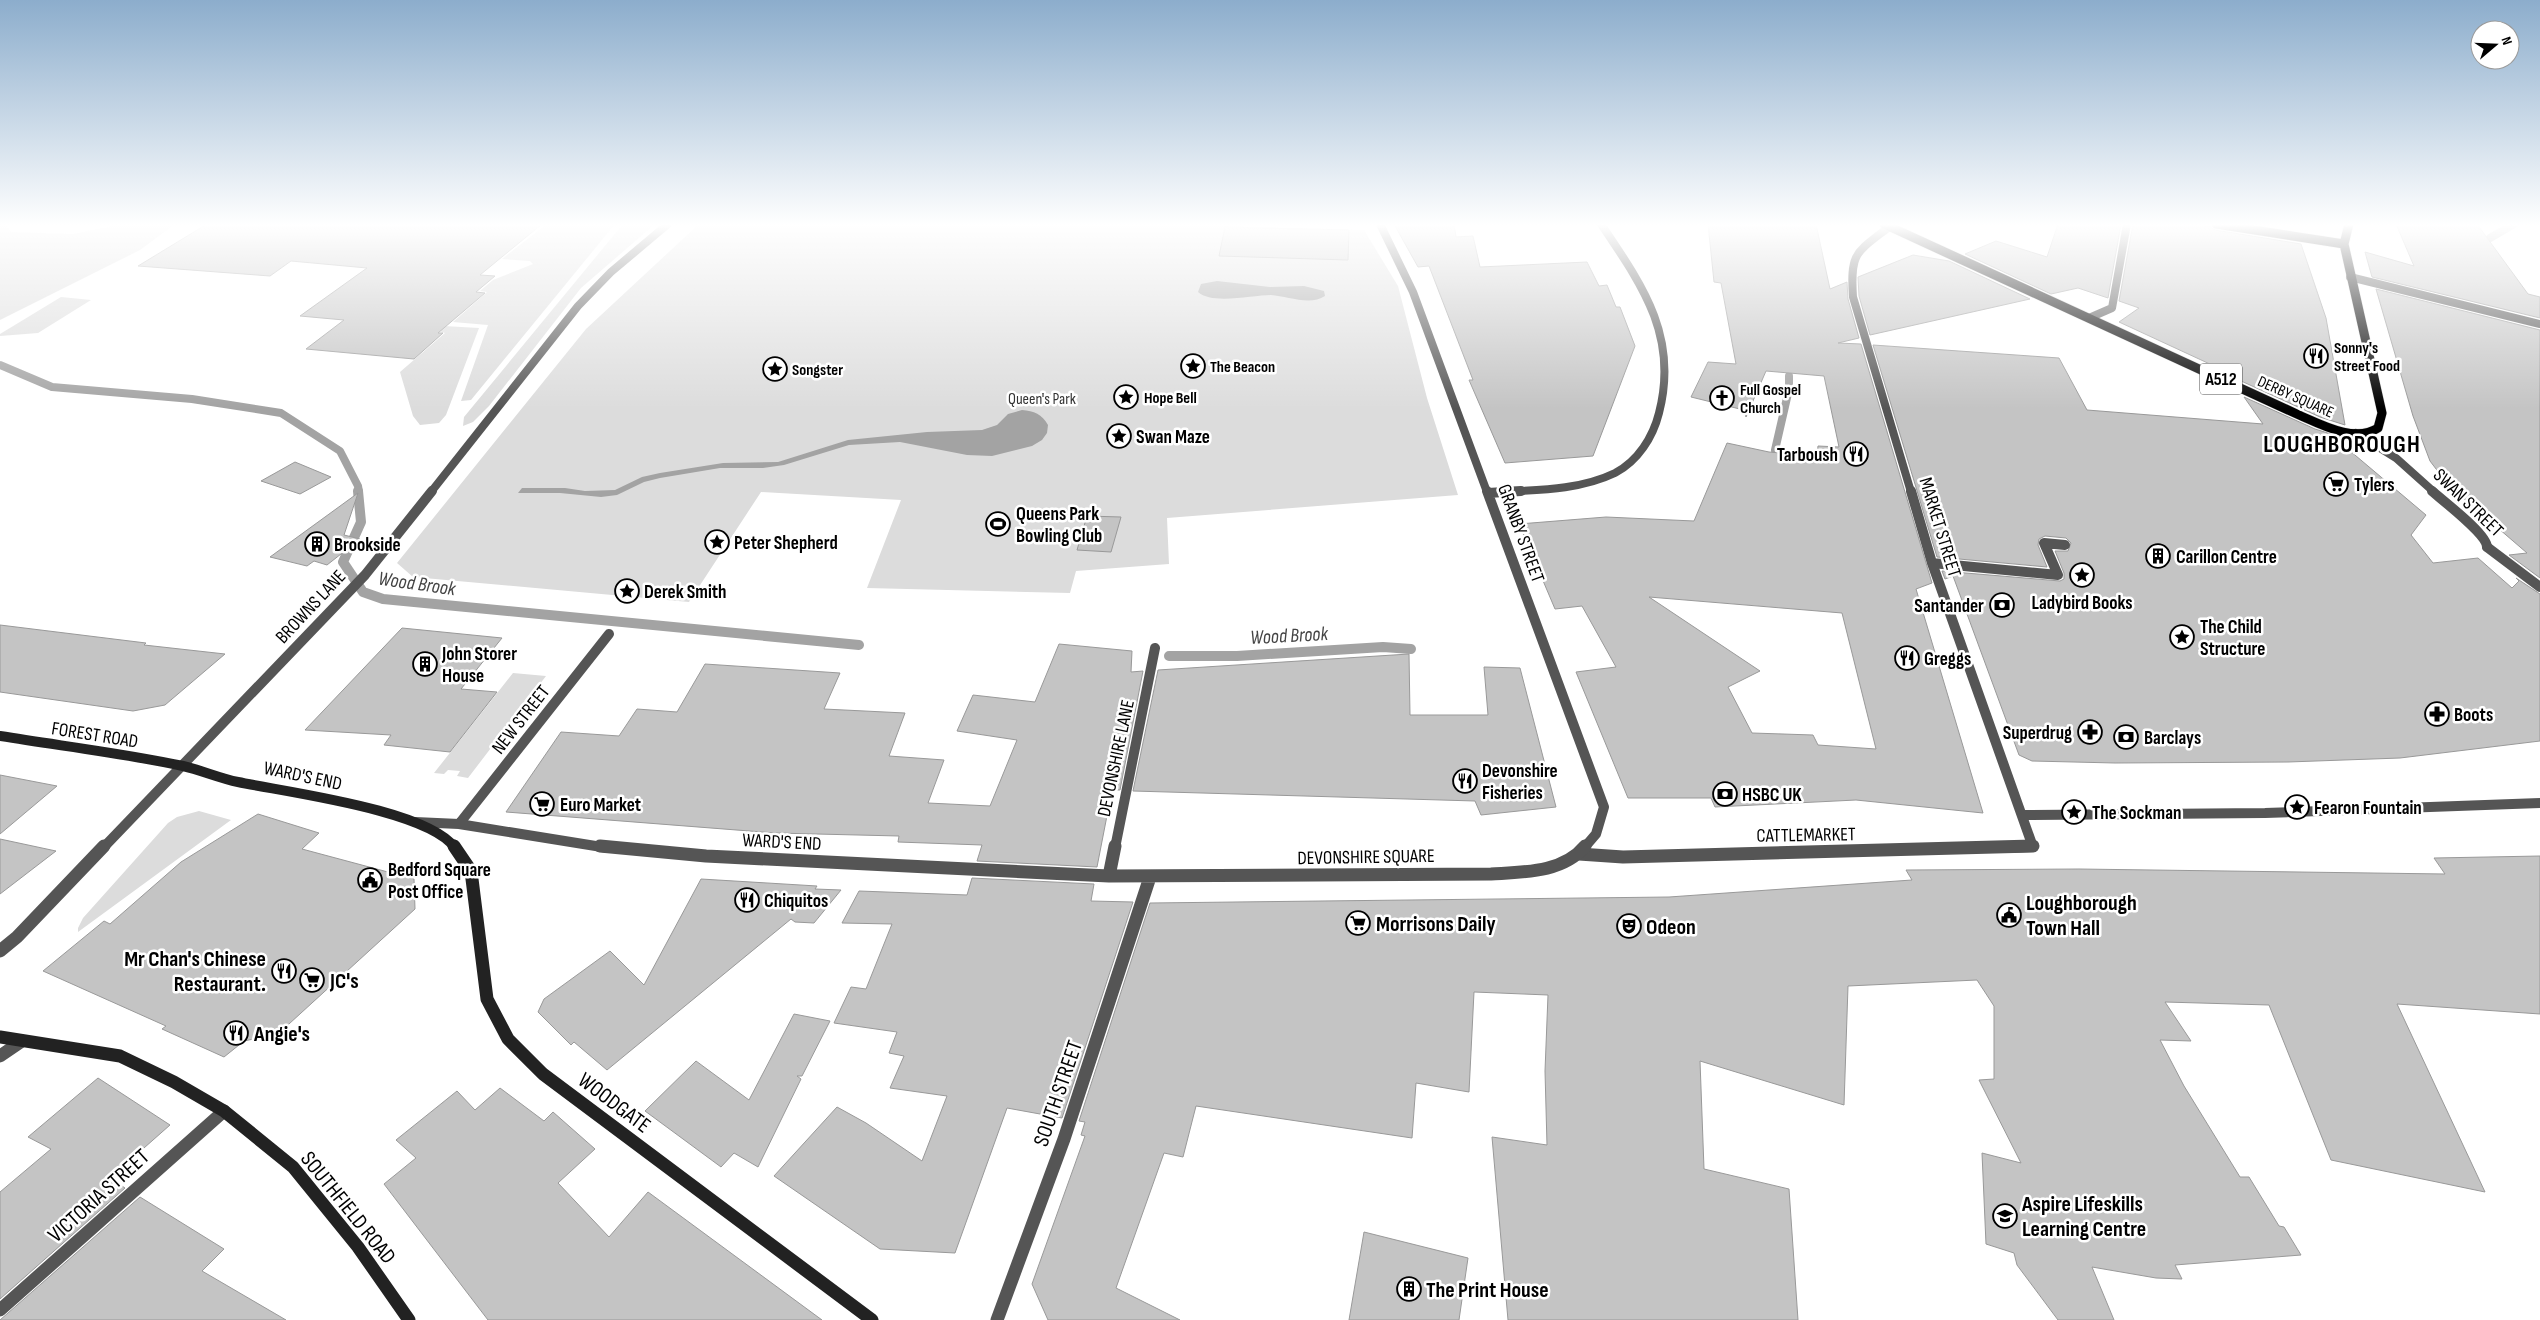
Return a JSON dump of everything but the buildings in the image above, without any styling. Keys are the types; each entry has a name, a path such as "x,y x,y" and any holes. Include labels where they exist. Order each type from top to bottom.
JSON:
{"main road":[{"name":"A512","path":"2017,286 2088,318"},
{"name":"A512","path":"2352,286 2382,413 2381,424 2377,430 2356,433"},
{"name":"DERBY SQUARE","path":"2088,318 2299,415 2330,428 2356,433"},
{"name":"FOREST ROAD","path":"0,736 184,766"},
{"name":"WARD'S END","path":"184,766 235,780 358,806 415,822 449,839"},
{"name":"WOODGATE","path":"449,839 471,871 478,944 487,999 508,1039 543,1074 872,1320"},
{"path":"0,1037 22,1040"},
{"name":"SOUTHFIELD ROAD","path":"22,1040 120,1056 174,1082 224,1111 293,1167 358,1247 409,1320"}],"street":[{"name":"BROWNS LANE","path":"0,951 17,937 184,766 365,575 578,306 598,286"},
{"name":"GRANBY STREET","path":"1410,286 1604,807 1596,834 1579,854"},
{"path":"1488,493 1579,485 1608,476 1629,465 1651,438 1661,409 1667,381 1665,348 1653,307 1640,286"},
{"name":"MARKET STREET","path":"1852,286 1853,298 1932,563 2034,847"},
{"path":"2088,318 2112,308 2116,286"},
{"path":"2388,286 2540,324"},
{"name":"SWAN STREET","path":"2356,433 2406,466 2480,534 2488,547 2540,588"},
{"path":"1932,563 2058,575 2044,543 2065,545"},
{"name":"NEW STREET","path":"459,824 609,634"},
{"name":"DEVONSHIRE LANE","path":"1109,876 1155,648"},
{"path":"2022,815 2265,813 2540,803"},
{"name":"WARD'S END","path":"415,822 459,824 631,850 1150,877"},
{"name":"CATTLEMARKET","path":"1579,854 1623,857 2034,847"},
{"name":"DEVONSHIRE SQUARE","path":"1150,877 1538,871 1562,863 1579,854"},
{"name":"SOUTH STREET","path":"997,1320 1064,1139 1150,877"},
{"path":"0,1056 22,1040"},
{"name":"VICTORIA STREET","path":"0,1310 224,1111"}],"green space":[{"path":"0,286 69,286 0,320"},
{"path":"486,286 565,286 471,400 461,401 488,325 453,322 487,292 480,291"},
{"path":"572,286 584,286 489,406 473,422 463,426 464,417"},
{"name":"Queen's Park","path":"633,286 1398,286 1427,398 1458,495 1167,518 1169,564 1076,571 1070,593 867,588 901,500 761,492 689,602 413,577 397,563 586,329"},
{"path":"61,297 91,300 38,333 0,336 0,334"},
{"path":"444,326 479,328 446,415 439,423 420,425 413,416 400,372 445,333 439,331"},
{"path":"513,673 546,676 468,778 457,776 460,771 448,770 444,774 434,773"},
{"path":"199,811 231,820 78,932 83,918 168,823 177,817"}],"shaded area":[{"path":"1200,286 1304,286 1324,291 1325,296 1312,300 1298,300 1271,295 1223,299 1204,296 1198,292"},
{"path":"1022,410 1034,412 1043,418 1048,425 1047,433 1042,440 1032,446 992,456 967,455 900,442 849,445 784,465 763,468 720,468 660,478 644,482 617,495 601,497 560,493 518,493 522,488 565,488 585,491 615,490 642,477 660,473 723,463 778,462 848,440 927,432 982,430 997,425 1008,414"}],"waterway":[{"name":"Wood Brook","path":"0,365 52,387 192,399 281,413 340,451 358,486 359,492"},
{"name":"Wood Brook","path":"1775,450 1789,389 1789,376"},
{"name":"Wood Brook","path":"358,491 361,522 343,562 363,592 383,599 859,645"},
{"name":"Wood Brook","path":"1169,656 1237,656 1383,647 1411,649"}],"place":[{"name":"Sonny's Street Food","path":"2316,356"},
{"name":"The Beacon","path":"1193,366"},
{"name":"Songster","path":"775,369"},
{"name":"Hope Bell","path":"1126,397"},
{"name":"Full Gospel Church","path":"1722,398"},
{"name":"Swan Maze","path":"1119,436"},
{"name":"Tarboush","path":"1856,454"},
{"name":"Tylers","path":"2336,484"},
{"name":"Queens Park Bowling Club","path":"998,524"},
{"name":"Peter Shepherd","path":"717,542"},
{"name":"Brookside","path":"317,544"},
{"name":"Carillon Centre","path":"2158,556"},
{"name":"Ladybird Books","path":"2082,575"},
{"name":"Derek Smith","path":"627,591"},
{"name":"Santander","path":"2002,605"},
{"name":"The Child Structure","path":"2182,637"},
{"name":"Greggs","path":"1907,658"},
{"name":"John Storer House","path":"425,664"},
{"name":"Boots","path":"2437,714"},
{"name":"Superdrug","path":"2090,732"},
{"name":"Barclays","path":"2126,737"},
{"name":"Devonshire Fisheries","path":"1465,781"},
{"name":"HSBC UK","path":"1725,794"},
{"name":"Euro Market","path":"542,804"},
{"name":"Fearon Fountain","path":"2297,807"},
{"name":"The Sockman","path":"2074,812"},
{"name":"Bedford Square Post Office","path":"370,880"},
{"name":"Chiquitos","path":"747,900"},
{"name":"Loughborough Town Hall","path":"2009,915"},
{"name":"Morrisons Daily","path":"1358,923"},
{"name":"Odeon","path":"1629,926"},
{"name":"Mr Chan's Chinese Restaurant.","path":"284,971"},
{"name":"JC's","path":"312,980"},
{"name":"Angie's","path":"236,1033"},
{"name":"Aspire Lifeskills Learning Centre","path":"2005,1216"},
{"name":"The Print House","path":"1409,1289"}],"district":[{"name":"LOUGHBOROUGH","path":"2342,444"}]}
